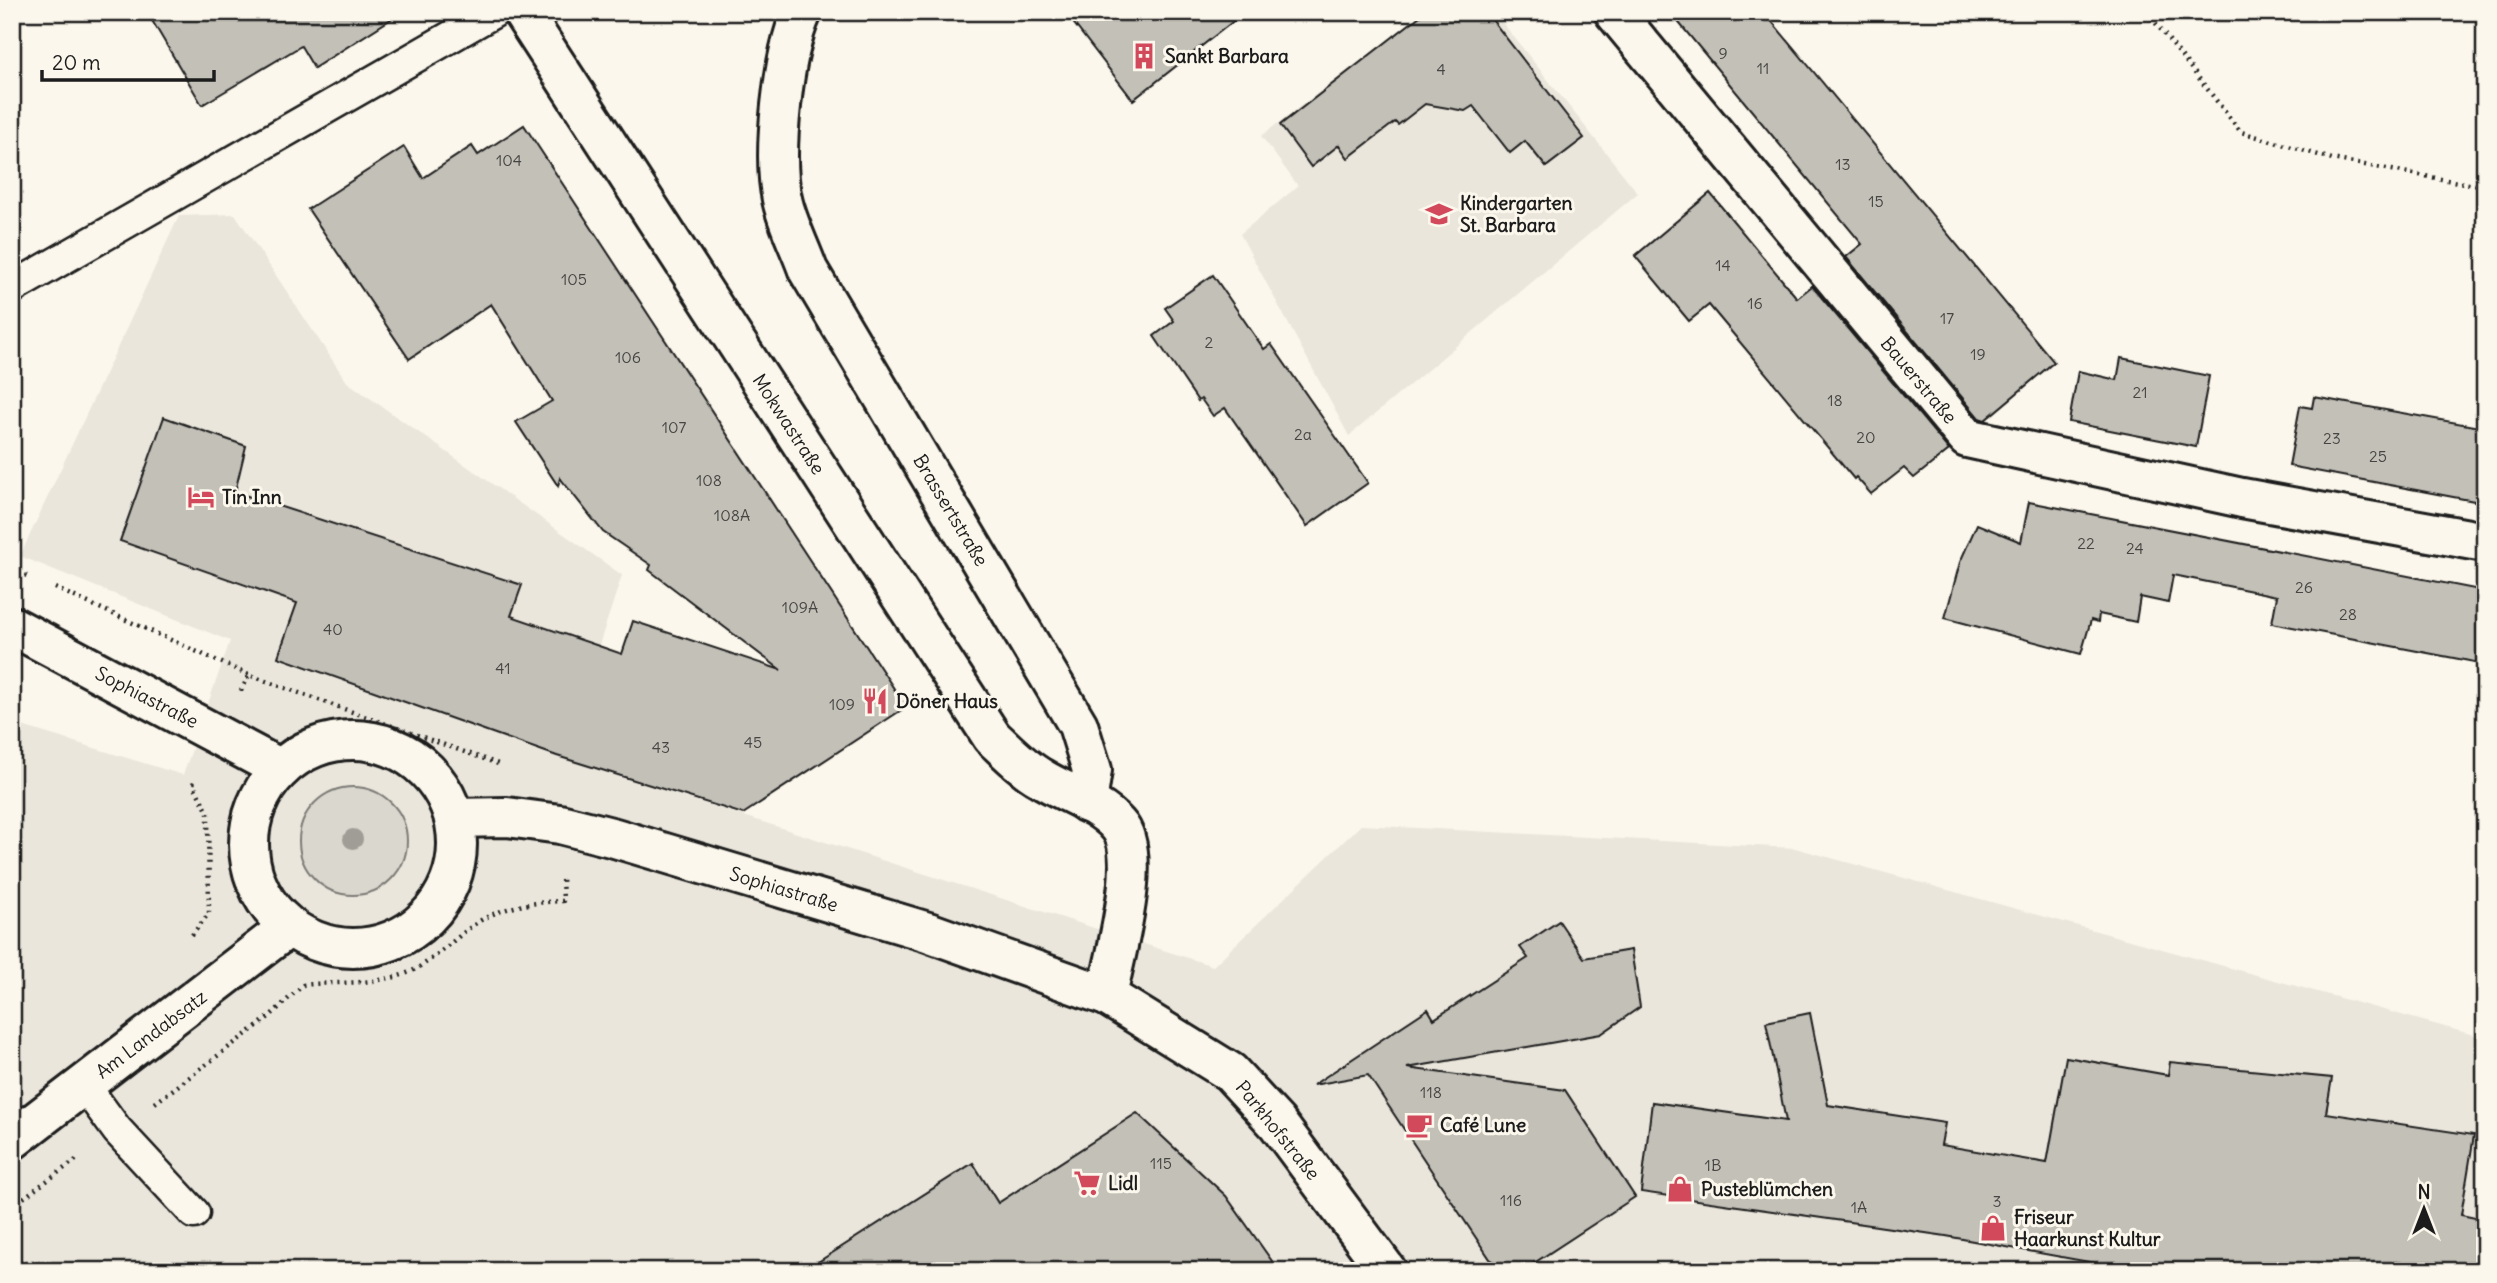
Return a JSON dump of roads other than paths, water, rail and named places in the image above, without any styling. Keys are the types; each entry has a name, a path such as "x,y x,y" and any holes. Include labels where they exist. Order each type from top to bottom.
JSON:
{"street":[{"name":"Mokwastraße","path":"522,12 992,737 1038,777 1087,803"},
{"name":"Brassertstraße","path":"802,12 796,25 786,74 779,138 782,198 808,270 1078,725 1092,770 1087,803"},
{"name":"Bauerstraße","path":"1614,12 1968,438 2242,498 2485,542"},
{"name":"Sophiastraße","path":"12,626 218,733 281,769"},
{"path":"353,739 391,747 425,767 449,798 454,817 457,842 452,884 424,924 381,947 333,947 289,928 267,905 253,875 249,843 254,812 265,789 281,769 314,747 353,739"},
{"path":"1087,803 1119,825 1130,848 1129,878 1107,996"},
{"name":"Sophiastraße","path":"454,817 507,817 560,824 615,838 928,932 1107,996"},
{"name":"Am Landabsatz","path":"12,1140 289,928"},
{"name":"Parkhofstraße","path":"1107,996 1230,1072 1277,1123 1387,1271"}],"lane":[{"path":"12,288 494,12"},
{"path":"84,1085 117,1130 194,1213"}],"place":[{"name":"Sankt Barbara","path":"1144,56"},
{"name":"Kindergarten St. Barbara","path":"1439,214"},
{"name":"Tin Inn","path":"201,497"},
{"name":"Döner Haus","path":"875,701"},
{"name":"Café Lune","path":"1419,1125"},
{"name":"Lidl","path":"1087,1183"},
{"name":"Pusteblümchen","path":"1680,1189"},
{"name":"Friseur Haarkunst Kultur","path":"1993,1228"}]}
